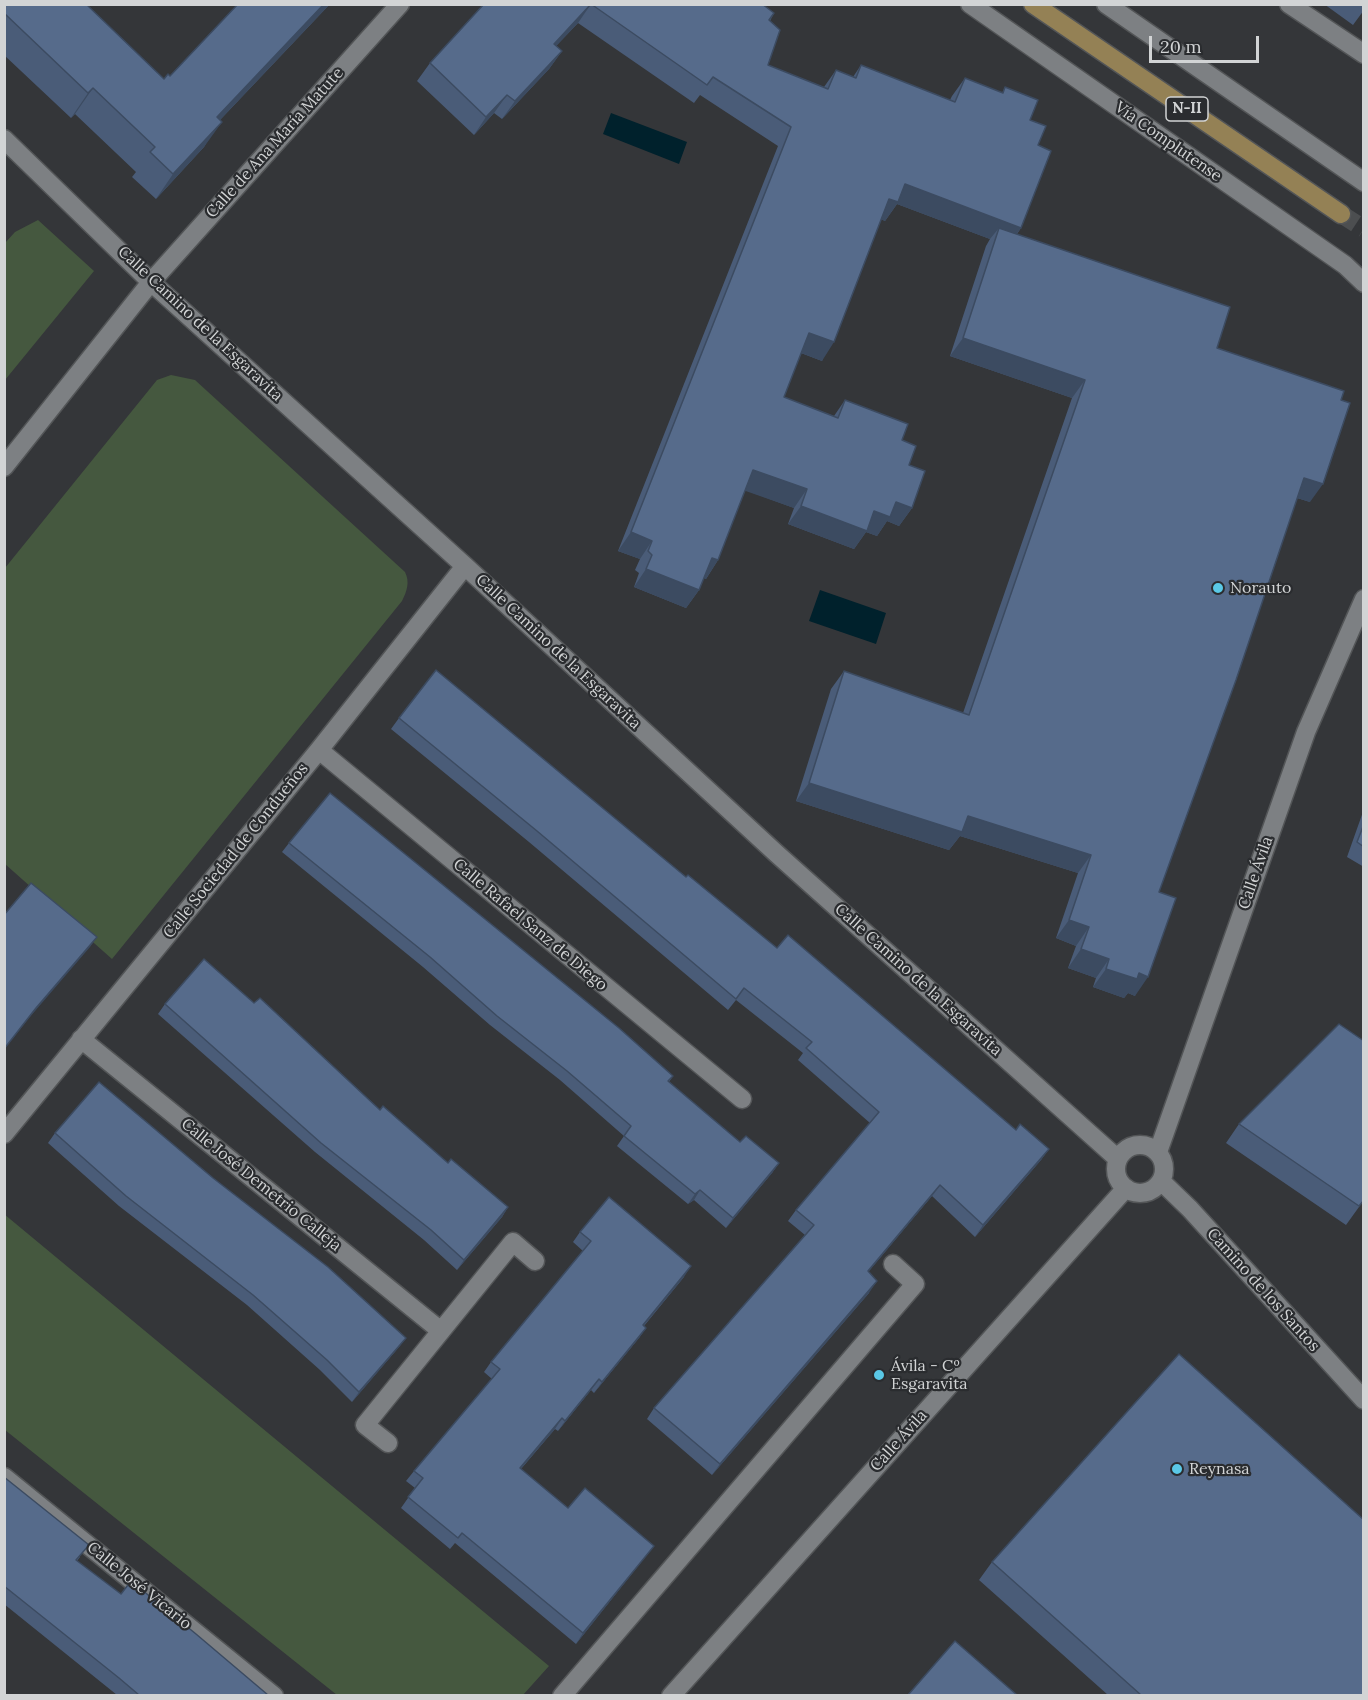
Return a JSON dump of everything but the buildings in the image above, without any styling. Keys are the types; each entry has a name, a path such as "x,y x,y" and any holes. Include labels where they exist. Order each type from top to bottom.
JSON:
{"main road":[{"name":"N-II","path":"1033,4 1341,214"}],"street":[{"name":"Calle de Ana María Matute","path":"4,467 151,282 400,4"},
{"name":"Vía Complutense","path":"970,4 1345,265 1364,283"},
{"path":"1106,4 1364,182"},
{"path":"1288,4 1364,54"},
{"name":"Calle Camino de la Esgaravita","path":"4,139 151,282 465,566 777,854 1118,1158"},
{"name":"Calle Sociedad de Condueños","path":"4,1134 319,750 465,566"},
{"name":"Calle Ávila","path":"1158,1152 1306,732 1364,598"},
{"name":"Calle Rafael Sanz de Diego","path":"319,750 742,1100"},
{"name":"Calle José Demetrio Calleja","path":"81,1039 441,1331"},
{"path":"1137,1144 1152,1147 1158,1152 1164,1166 1161,1181 1149,1191 1133,1192 1126,1188 1117,1174 1118,1158 1137,1144"},
{"name":"Camino de los Santos","path":"1161,1181 1190,1209 1364,1401"},
{"name":"Calle Ávila","path":"671,1695 1126,1188"},
{"path":"388,1443 365,1425 513,1242 535,1261"},
{"path":"562,1695 915,1284 893,1264"},
{"name":"Calle José Vicario","path":"4,1477 273,1695"}],"green space":[{"path":"38,220 94,271 5,380 5,243 15,232"},
{"path":"171,375 195,380 405,572 407,586 402,601 112,959 5,864 5,568 157,380"},
{"path":"4,1214 549,1666 523,1695 337,1695 5,1430"}],"water":[{"path":"611,113 687,142 679,164 603,134"},
{"path":"820,590 886,613 876,644 809,621"}],"tunnel":[{"path":"1341,214 1364,229"}],"place":[{"name":"Norauto","path":"1218,588"},
{"name":"Ávila - Cº Esgaravita","path":"879,1375"},
{"name":"Reynasa","path":"1177,1469"}]}
